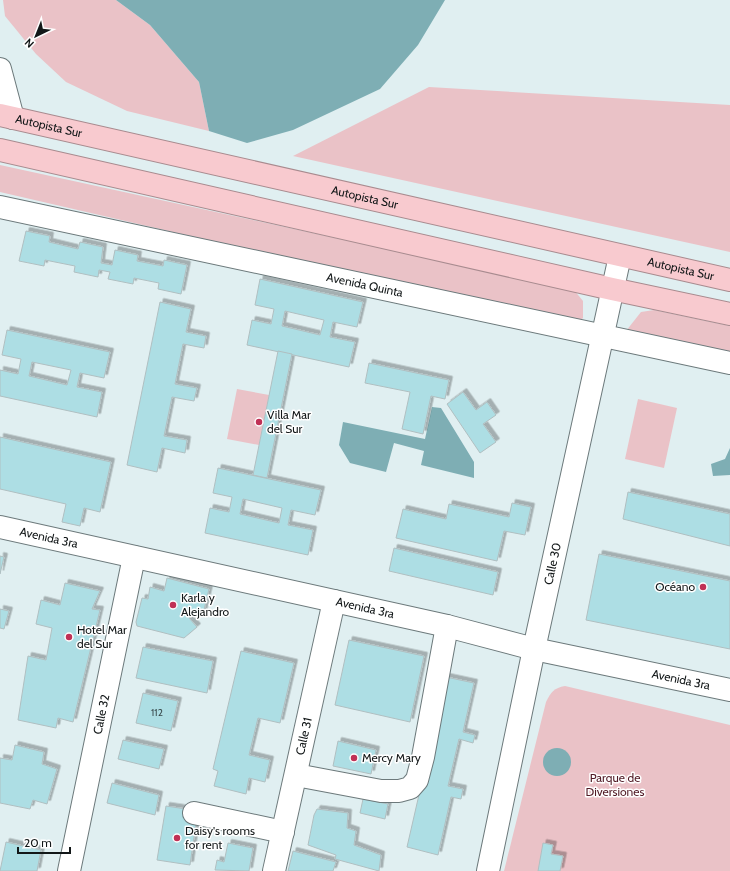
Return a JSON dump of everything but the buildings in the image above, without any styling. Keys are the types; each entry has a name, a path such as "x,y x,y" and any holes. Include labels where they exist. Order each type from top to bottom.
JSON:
{"highway":[{"name":"Autopista Sur","path":"6,117 730,280"},
{"path":"0,150 612,289 730,314"}],"street":[{"path":"0,69 6,117"},
{"name":"Avenida Quinta","path":"0,207 730,363"},
{"name":"Calle 30","path":"488,871 601,336 620,256"},
{"name":"Avenida 3ra","path":"0,527 134,558 447,626 534,649 730,690"},
{"name":"Calle 32","path":"69,871 134,558"},
{"name":"Calle 31","path":"274,871 334,601"},
{"path":"296,775 381,791 399,791 410,788 417,780 423,757 447,626"},
{"path":"194,813 282,832"}],"green space":[{"path":"3,0 116,0 150,25 199,82 209,131 127,111 66,82 36,54 5,16"},
{"path":"429,87 730,105 730,252 293,156"},
{"path":"0,165 574,290 583,301 583,318 575,325 0,192"},
{"path":"654,310 730,326 730,353 626,331 641,312"},
{"path":"237,389 269,395 259,445 227,439"},
{"path":"638,399 677,408 664,468 625,459"},
{"name":"Parque de Diversiones","path":"565,686 730,725 730,871 504,871 546,702 553,691"}],"water":[{"path":"116,0 445,0 418,45 380,89 293,130 247,143 209,131 199,82 150,25"},
{"path":"432,407 441,408 474,462 474,478 421,465 424,451 394,443 386,472 350,463 339,445 343,422 425,439"},
{"path":"730,448 730,475 713,476 711,464 725,459"},
{"path":"557,748 567,752 571,762 567,772 557,776 547,772 543,762 547,752"}],"place":[{"name":"Villa Mar del Sur","path":"259,422"},
{"name":"Océano","path":"703,587"},
{"name":"Karla y Alejandro","path":"173,605"},
{"name":"Hotel Mar del Sur","path":"69,637"},
{"name":"Mercy Mary","path":"354,758"},
{"name":"Daisy's rooms for rent","path":"177,838"}]}
